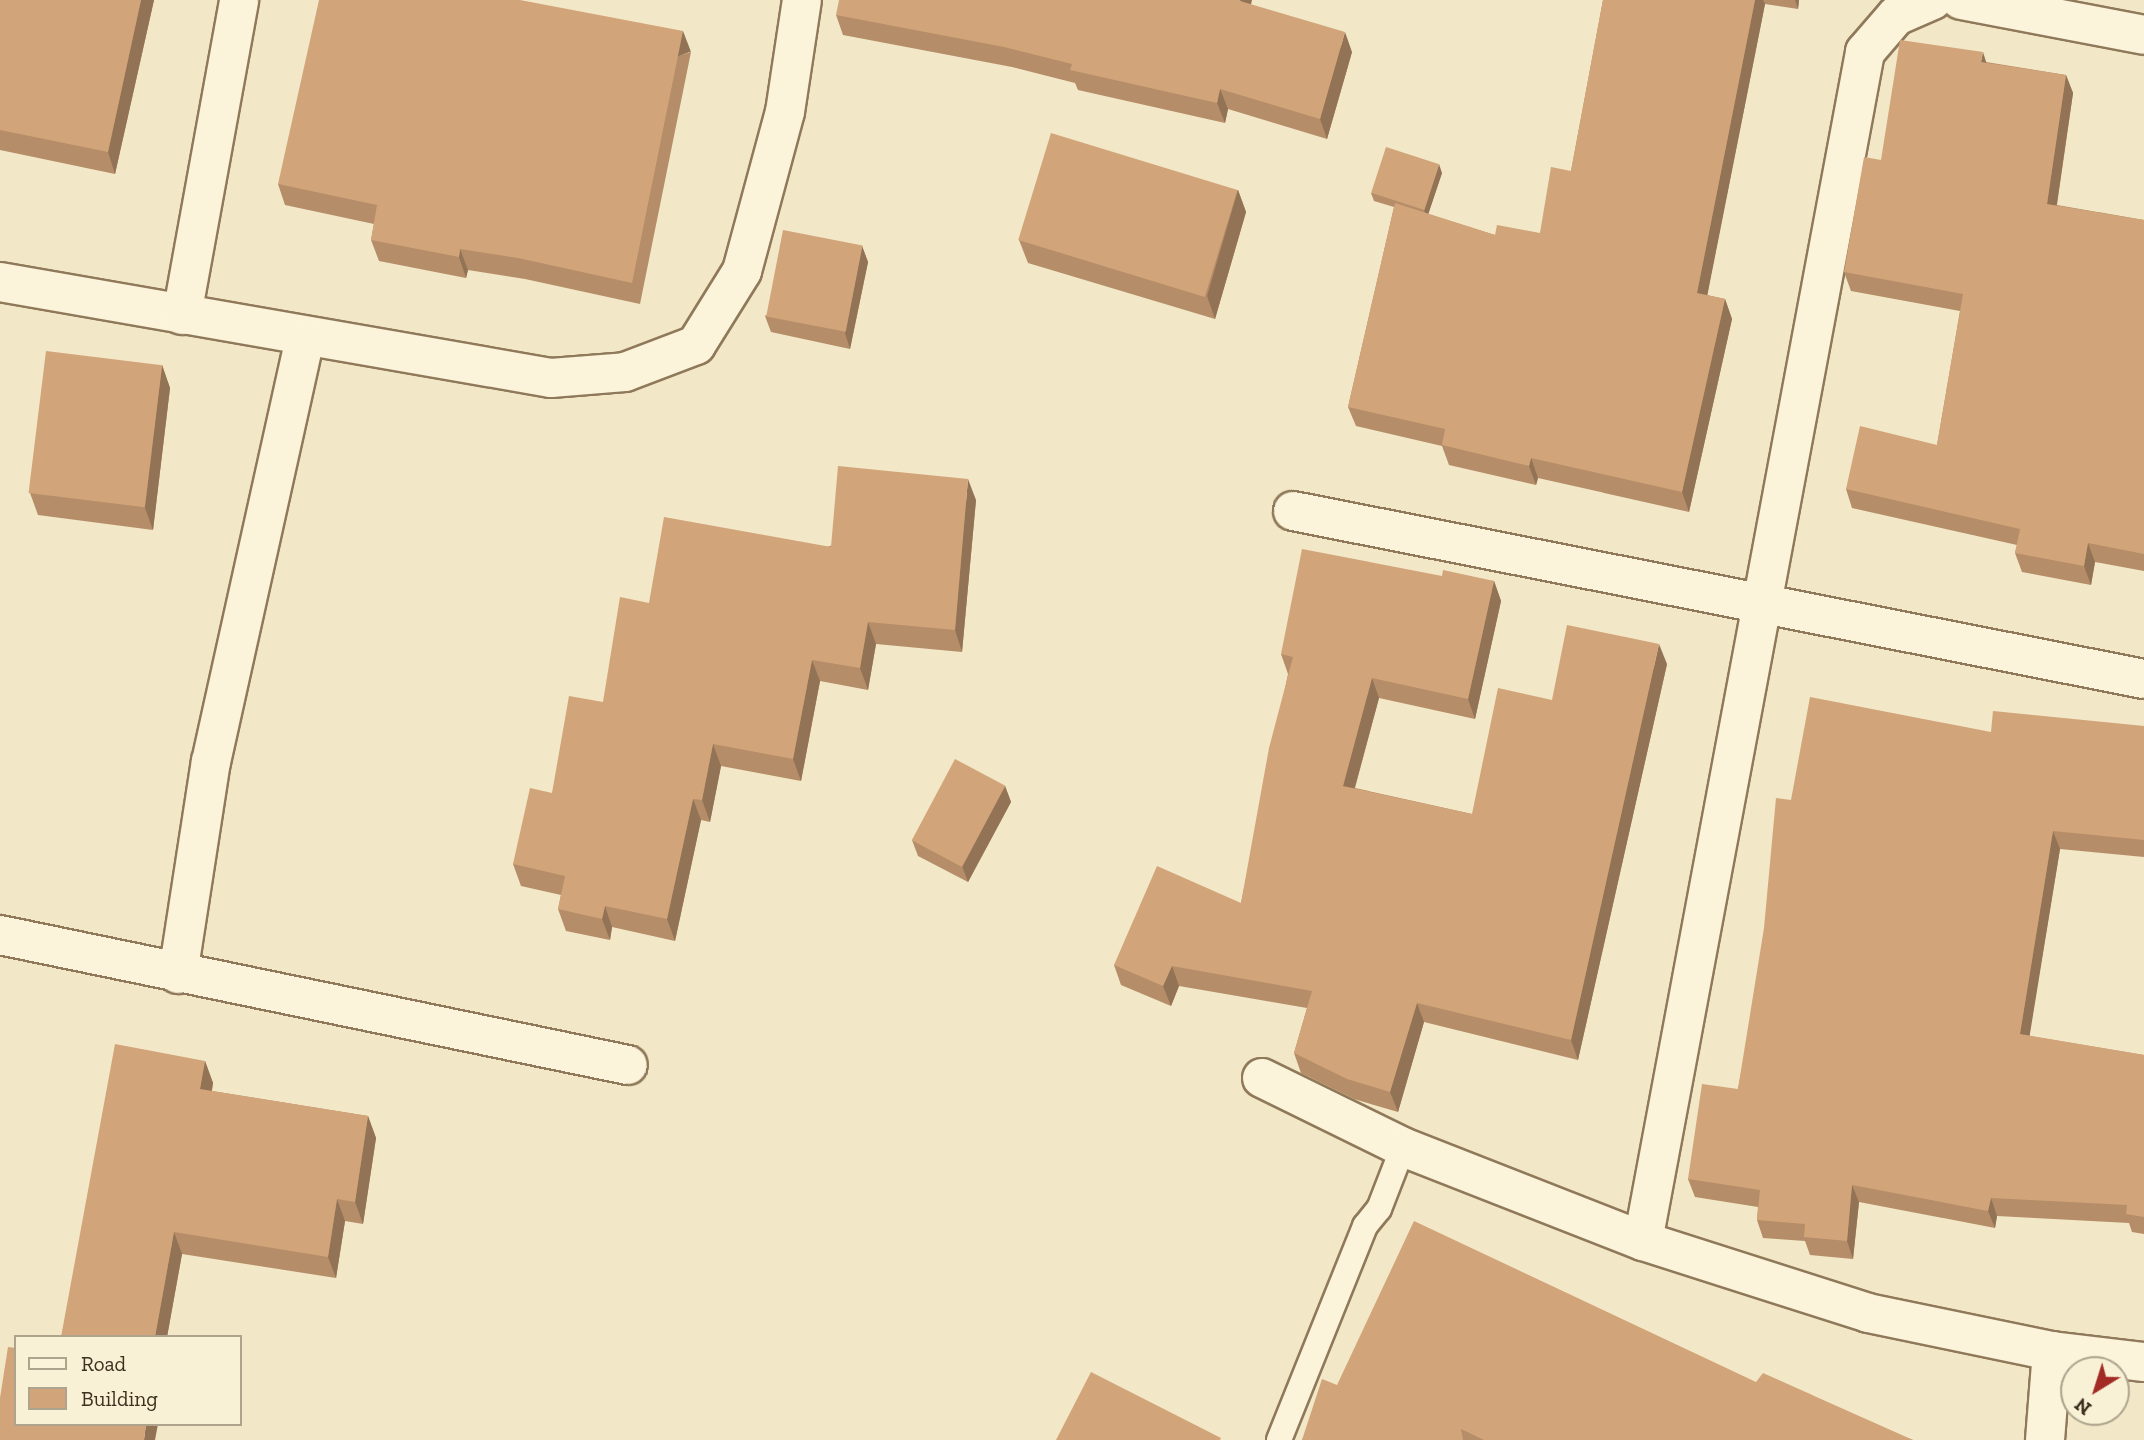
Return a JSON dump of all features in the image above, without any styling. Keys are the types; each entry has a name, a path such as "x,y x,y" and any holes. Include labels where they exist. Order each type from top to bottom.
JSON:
{"street":[{"path":"182,315 239,0"},
{"path":"0,282 304,338 551,378 625,372 696,345 742,271 785,112 802,0"},
{"path":"1643,1241 1865,52 1896,16 1933,0"},
{"path":"1961,0 2144,35"},
{"path":"178,974 211,762 304,338"},
{"path":"1293,511 2144,679"},
{"path":"0,934 178,974 628,1065"},
{"path":"1262,1078 1403,1147 1643,1241 1868,1313 2052,1350 2144,1362"},
{"path":"2045,1440 2052,1350"}],"lane":[{"path":"1279,1440 1365,1226 1379,1209 1403,1147"}],"building":[{"path":"0,0 141,0 108,152 0,130"},
{"path":"319,0 520,0 683,31 632,283 518,258 460,249 459,257 371,240 377,205 278,184"},
{"path":"839,0 1240,0 1345,32 1320,119 1220,89 1217,103 1070,70 1072,64 1004,47 836,15"},
{"path":"1603,0 1755,0 1697,293 1725,299 1682,492 1531,458 1529,466 1442,445 1445,429 1348,407 1395,203 1495,235 1497,225 1540,233 1551,167 1571,171"},
{"path":"1900,40 1983,52 1981,62 2066,75 2047,204 2144,220 2144,554 2088,543 2084,566 2015,553 2020,529 1846,489 1860,426 1937,445 1963,294 1844,272 1864,157 1881,160"},
{"path":"1051,133 1237,190 1205,297 1018,240"},
{"path":"1386,147 1439,164 1424,210 1371,193"},
{"path":"783,230 863,245 846,332 766,316"},
{"path":"46,351 162,365 145,507 29,493"},
{"path":"838,466 968,479 955,630 868,622 860,668 812,660 793,759 713,744 702,800 693,799 667,919 605,906 602,919 558,909 565,876 513,864 530,788 552,793 569,696 603,702 620,597 649,603 664,517 831,547"},
{"path":"1302,549 1442,576 1443,570 1494,581 1468,699 1372,678 1343,786 1472,814 1498,688 1552,700 1567,625 1659,644 1571,1040 1417,1003 1390,1092 1347,1079 1294,1053 1312,991 1172,966 1163,986 1114,965 1157,866 1241,903 1269,748 1293,657 1281,654"},
{"path":"1810,697 1991,732 1993,711 2144,726 2144,840 2053,831 2020,1034 2144,1055 2144,1217 2126,1214 2127,1205 1991,1198 1988,1211 1852,1185 1847,1241 1804,1237 1805,1224 1757,1220 1760,1190 1688,1179 1702,1084 1738,1089 1764,928 1776,798 1791,800"},
{"path":"955,759 1005,786 962,867 912,840"},
{"path":"115,1044 205,1061 200,1089 368,1116 355,1202 337,1199 328,1257 174,1232 155,1335 61,1335"},
{"path":"1414,1221 1756,1382 1763,1373 1913,1440 1484,1440 1461,1429 1463,1440 1302,1440 1322,1379 1337,1385"},
{"path":"8,1347 14,1348 14,1426 146,1426 144,1440 0,1440 0,1398"},
{"path":"1091,1372 1221,1438 1220,1440 1056,1440"}]}
